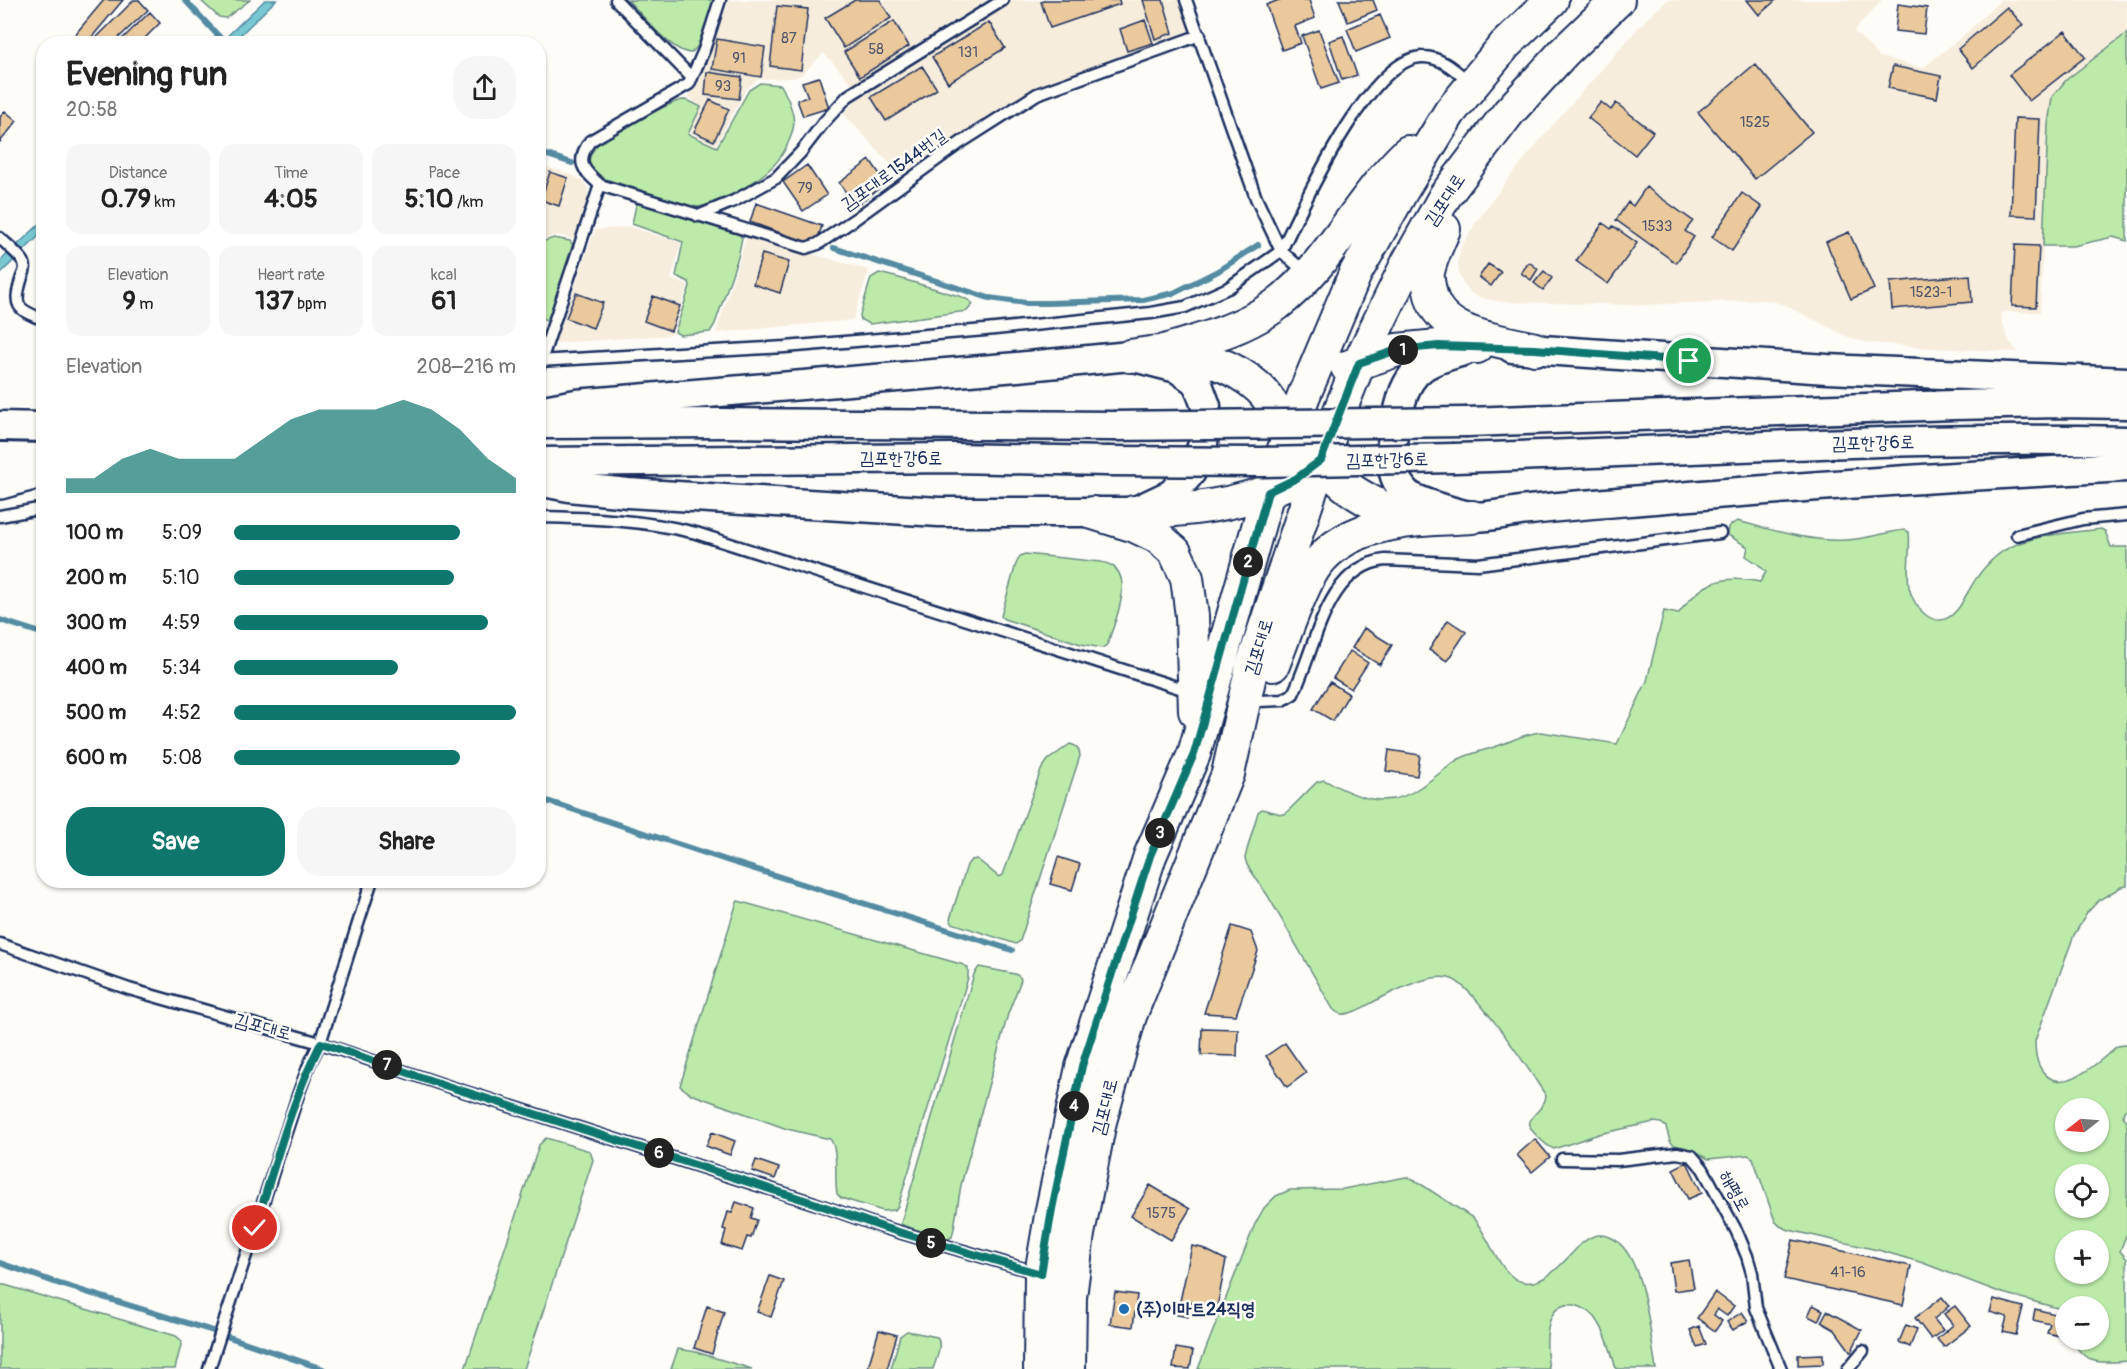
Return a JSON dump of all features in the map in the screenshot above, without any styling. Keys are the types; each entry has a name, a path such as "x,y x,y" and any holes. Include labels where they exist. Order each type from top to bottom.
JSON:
{"highway":[{"path":"0,482 36,472"}],"main road":[{"name":"김포대로","path":"1040,1369 1041,1274 1082,1066 1150,856 1194,754 1268,492 1287,440 1355,274 1403,189 1450,112 1472,84 1505,45 1552,0"},
{"name":"김포대로","path":"1068,1369 1072,1286 1078,1234 1100,1121 1130,1016 1228,774 1252,666 1304,512 1309,469 1408,262 1440,205 1509,112 1564,52 1618,0"},
{"path":"1130,356 1161,352 1228,331 1276,305 1308,275 1405,155 1450,112"},
{"path":"1481,148 1432,258 1428,273 1430,293 1441,315 1451,325 1465,331 1535,349"},
{"path":"1309,469 1311,441 1304,395 1338,371 1397,350 1438,346 1478,347"},
{"path":"1161,352 1184,354 1236,372 1260,389 1279,418 1287,440 1309,469 1332,475 1357,496 1409,520"},
{"path":"1134,512 1172,511 1213,505 1268,492 1309,469"},
{"path":"1093,513 1135,526 1158,537 1175,552 1187,578 1192,616 1195,693 1194,754"},
{"path":"1228,774 1310,575 1317,564 1334,547 1355,535 1409,520 1472,517"}],"street":[{"path":"2127,382 1770,366 1478,347 1431,360 1414,374 1404,392 1395,422 1392,449 1394,476 1407,494 1472,517 1749,491 2003,473 2127,467"},
{"path":"546,410 576,404 1130,356 1177,368 1197,382 1206,406 1203,445 1191,472 1172,494 1134,512 939,512 628,493 546,483"},
{"name":"김포한강6로","path":"546,424 1113,426 1467,422 1953,405 2127,404"},
{"path":"0,426 36,427"},
{"name":"김포한강6로","path":"546,462 952,458 1261,462 1455,458 1821,444 2058,439 2127,441"},
{"path":"0,458 36,459"}],"lane":[{"path":"616,0 692,78"},
{"path":"546,346 600,185 583,167 581,158 590,141 688,84 704,50 720,0"},
{"path":"698,216 734,201 776,178 848,96 1003,0"},
{"path":"1186,0 1256,198 1281,251 1308,275"},
{"name":"김포대로1544번길","path":"600,185 806,248 818,244 960,143 1037,94 1200,35"},
{"path":"546,364 985,330 1151,313 1185,307 1227,288 1281,251 1350,119 1369,93 1387,75 1420,57 1435,58 1472,84"},
{"path":"0,238 24,263 17,302 20,308 36,317"},
{"path":"0,516 36,509"},
{"path":"2017,535 2083,519 2127,515"},
{"path":"546,517 651,523 696,533 1195,693"},
{"path":"1258,701 1283,700 1293,693 1336,593 1352,573 1370,562 1385,560 1478,564 1720,532"},
{"path":"209,1369 298,1095 309,1065 321,1043 369,888"},
{"name":"김포대로","path":"0,944 129,989 321,1043 885,1228 1041,1274"},
{"name":"해평로","path":"1562,1160 1618,1160 1677,1153 1692,1156 1708,1178 1748,1256 1756,1308 1781,1369"},
{"path":"1848,1369 1863,1351"}],"shaded area":[{"path":"729,0 987,0 853,85 824,53 801,75 794,78 758,79 746,89 716,145 690,133 702,107 688,97 697,86"},
{"path":"1014,0 1181,0 1190,29 1183,34 1039,86 900,175 844,114 851,104 863,94"},
{"path":"1668,0 1882,0 1854,31 1880,57 1923,68 1965,34 2000,0 2127,0 2127,33 2052,97 2048,125 2040,312 2001,312 2002,323 2009,341 2018,352 1864,342 1846,336 1785,305 1771,301 1641,305 1504,302 1484,299 1472,294 1464,286 1459,274 1458,260 1461,248 1475,224 1552,126 1648,17"},
{"path":"546,166 574,176 583,181 588,189 588,198 575,239 557,235 546,239"},
{"path":"631,227 681,243 671,279 688,285 672,335 555,343 595,230"},
{"path":"747,236 869,270 853,320 716,333"}],"green space":[{"path":"200,0 250,0 226,18 219,17"},
{"path":"628,0 715,0 697,47 691,53 683,51 666,40"},
{"path":"2127,33 2127,241 2113,237 2073,246 2043,246 2048,125 2052,97 2066,80"},
{"path":"760,83 781,85 792,112 794,124 792,134 773,166 747,186 725,198 695,207 605,179 591,167 591,154 599,143 654,112 683,100 701,107 688,134 717,147 749,90"},
{"path":"639,203 740,235 742,238 738,257 715,324 710,332 680,335 675,332 690,286 689,282 676,276 683,242 632,224 636,205"},
{"path":"554,238 570,241 573,249 546,320 546,240"},
{"path":"879,273 962,297 973,304 967,311 870,324 861,320 860,315 871,278"},
{"path":"1737,521 1791,535 1832,540 1853,539 1905,530 1909,532 1908,580 1911,595 1920,610 1927,616 1941,620 1958,609 1987,564 2014,545 2050,535 2101,529 2105,531 2111,547 2127,547 2127,886 2099,900 2087,913 2074,935 2035,1041 2036,1057 2042,1071 2050,1078 2057,1080 2073,1078 2095,1065 2120,1045 2127,1045 2127,1109 2123,1116 2127,1121 2127,1233 2120,1251 2127,1259 2127,1361 2095,1361 2088,1359 2079,1350 2109,1350 2109,1296 2055,1296 2055,1307 1999,1292 1923,1263 1882,1251 1789,1230 1775,1221 1753,1158 1748,1155 1708,1159 1692,1149 1674,1145 1670,1141 1666,1127 1654,1122 1599,1134 1554,1149 1550,1147 1538,1137 1530,1125 1530,1120 1541,1108 1546,1096 1502,1032 1462,986 1444,977 1424,980 1353,1012 1337,1013 1268,896 1247,865 1245,858 1258,812 1262,809 1285,814 1317,782 1324,780 1361,796 1385,800 1409,794 1464,757 1522,736 1541,732 1617,744 1647,681 1664,611 1678,614 1695,594 1713,583 1734,579 1760,582 1766,572 1746,556 1748,547 1728,535 1728,527"},
{"path":"1025,554 1101,562 1113,566 1120,574 1122,597 1107,645 1102,648 1081,644 1004,619 1001,616 1016,564 1020,556"},
{"path":"1070,744 1077,748 1080,756 1020,941 1016,944 952,923 950,919 967,865 971,860 977,859 999,877 1003,875 1041,770 1048,760"},
{"path":"738,901 968,968 968,978 895,1210 883,1211 841,1198 837,1194 835,1157 830,1139 787,1129 691,1094 680,1086"},
{"path":"979,967 1015,974 1021,980 1008,1014 961,1185 952,1237 948,1239 901,1224 974,974"},
{"path":"546,1138 590,1151 593,1160 524,1369 465,1369 539,1145"},
{"path":"1406,1177 1413,1179 1473,1218 1501,1264 1515,1279 1523,1282 1541,1280 1556,1270 1582,1243 1594,1236 1607,1236 1620,1244 1630,1257 1638,1274 1648,1315 1656,1369 1616,1369 1608,1342 1599,1323 1588,1311 1574,1305 1563,1306 1556,1310 1551,1318 1547,1339 1549,1369 1198,1369 1255,1224 1264,1208 1276,1196 1290,1190 1343,1189"},
{"path":"0,1285 176,1336 182,1341 175,1369 0,1369"},
{"path":"907,1331 937,1337 939,1348 933,1369 891,1369 900,1336"},
{"path":"678,1349 696,1352 752,1369 671,1369"}],"water":[{"path":"265,0 276,0 239,36 227,36"},
{"path":"36,228 36,239 0,274 0,261"}],"building":[{"path":"104,0 123,0 93,36 74,36"},
{"path":"134,0 139,0 148,10 120,36 98,36"},
{"path":"855,0 880,0 891,18 844,48 825,18"},
{"path":"1046,0 1119,0 1120,4 1050,28 1041,2"},
{"path":"1143,0 1163,0 1173,33 1155,39"},
{"path":"1279,0 1309,0 1315,18 1295,26 1301,43 1282,50 1266,5"},
{"path":"1339,0 1373,0 1377,10 1348,22"},
{"path":"1747,0 1776,0 1759,15"},
{"path":"1898,4 1927,8 1924,34 1895,31"},
{"path":"777,6 808,9 801,70 770,66"},
{"path":"2007,7 2023,25 1973,68 1958,49"},
{"path":"150,12 160,23 147,36 125,36"},
{"path":"1380,15 1390,38 1356,52 1347,29"},
{"path":"1145,20 1153,43 1127,51 1120,29"},
{"path":"894,21 909,46 860,77 844,52"},
{"path":"989,22 1005,48 948,83 932,57"},
{"path":"1319,30 1339,83 1321,89 1302,36"},
{"path":"2065,31 2085,57 2029,101 2009,75"},
{"path":"1343,36 1357,75 1342,80 1329,41"},
{"path":"717,39 765,47 761,77 712,69"},
{"path":"1755,64 1812,132 1755,179 1698,112"},
{"path":"922,66 937,89 886,121 871,97"},
{"path":"1893,66 1941,76 1937,98 1888,88"},
{"path":"707,72 742,77 739,99 705,95"},
{"path":"819,77 829,108 803,116 797,100 808,97 802,82"},
{"path":"710,100 729,109 714,141 694,132"},
{"path":"1601,102 1611,110 1616,103 1653,132 1635,155 1588,118"},
{"path":"5,111 17,121 0,142 0,117"},
{"path":"2015,118 2040,119 2036,216 2011,215"},
{"path":"870,160 886,183 856,206 839,183"},
{"path":"807,165 827,195 803,211 783,182"},
{"path":"550,172 568,178 559,206 546,202 546,184"},
{"path":"1646,187 1693,221 1685,231 1694,237 1676,263 1616,220 1628,202 1633,206"},
{"path":"1742,193 1762,207 1732,251 1712,237"},
{"path":"756,203 822,226 818,238 808,243 750,222"},
{"path":"1603,223 1611,229 1613,226 1637,243 1608,284 1576,261"},
{"path":"1849,232 1874,289 1851,299 1826,242"},
{"path":"2015,245 2039,246 2036,307 2012,306"},
{"path":"762,254 789,262 780,293 753,284"},
{"path":"1529,262 1538,269 1531,280 1521,273"},
{"path":"1488,264 1501,272 1491,286 1479,277"},
{"path":"1544,271 1552,278 1543,290 1534,283"},
{"path":"1970,275 1972,302 1892,309 1890,282"},
{"path":"576,293 603,303 593,328 566,318"},
{"path":"653,296 680,306 671,331 644,321"},
{"path":"1448,620 1466,632 1447,661 1429,650"},
{"path":"1364,628 1392,645 1380,665 1352,648"},
{"path":"1350,651 1368,663 1351,689 1333,678"},
{"path":"1330,682 1349,694 1333,721 1313,709"},
{"path":"1389,750 1420,755 1417,776 1386,771"},
{"path":"1058,857 1080,864 1072,890 1050,884"},
{"path":"1232,926 1251,932 1258,951 1236,1015 1204,1013"},
{"path":"1202,1028 1238,1029 1237,1056 1201,1055"},
{"path":"1285,1043 1306,1073 1287,1087 1266,1056"},
{"path":"712,1132 735,1141 730,1155 706,1146"},
{"path":"1535,1139 1550,1157 1532,1172 1517,1155"},
{"path":"756,1160 779,1168 775,1179 752,1171"},
{"path":"1687,1162 1702,1193 1688,1199 1673,1169"},
{"path":"1150,1185 1190,1209 1171,1240 1131,1216"},
{"path":"736,1202 754,1208 751,1218 757,1220 751,1238 747,1237 742,1251 722,1245 726,1230 723,1229 728,1212 732,1213"},
{"path":"1793,1240 1911,1266 1903,1305 1784,1279"},
{"path":"1192,1246 1202,1248 1226,1260 1217,1308 1191,1302 1188,1317 1177,1315"},
{"path":"1689,1260 1694,1288 1674,1291 1670,1263"},
{"path":"770,1276 784,1281 771,1317 757,1312"},
{"name":"(주)이마트24직영","path":"1115,1292 1137,1295 1133,1327 1110,1324"},
{"path":"1715,1292 1734,1306 1727,1316 1717,1309 1714,1315 1722,1321 1715,1331 1697,1318"},
{"path":"1942,1297 1949,1306 1934,1319 1943,1330 1931,1339 1915,1318"},
{"path":"1994,1299 2023,1307 2016,1335 2003,1332 2007,1317 1990,1312"},
{"path":"1813,1305 1823,1310 1818,1321 1808,1316"},
{"path":"707,1306 724,1312 712,1354 694,1348"},
{"path":"1955,1306 1971,1326 1944,1347 1937,1339 1953,1325 1944,1314"},
{"path":"2035,1309 2055,1314 2055,1335 2047,1333 2050,1324 2033,1320"},
{"path":"1827,1311 1862,1330 1851,1352 1835,1330 1821,1322"},
{"path":"1742,1312 1748,1321 1733,1330 1727,1322"},
{"path":"1906,1325 1917,1329 1910,1347 1899,1342"},
{"path":"1699,1326 1706,1344 1697,1347 1690,1330"},
{"path":"879,1330 897,1335 887,1369 868,1367"},
{"path":"1176,1348 1193,1351 1190,1369 1173,1368"},
{"path":"1823,1354 1823,1364 1798,1365 1798,1355"}],"waterway":[{"path":"185,0 219,36"},
{"path":"546,155 572,163"},
{"path":"834,248 989,298 1026,303 1048,303 1143,300 1174,293 1218,271 1258,245"},
{"path":"0,620 36,631"},
{"path":"546,801 1012,950"},
{"path":"0,1263 213,1331"},
{"path":"229,1337 323,1369"}],"place":[{"name":"(주)이마트24직영","path":"1124,1309"}],"route":[{"path":"255,1228 298,1095 309,1065 321,1043 931,1243 1041,1274 1082,1066 1150,856 1194,754 1268,492 1297,478 1321,460 1359,363 1397,350 1438,346 1535,349 1689,361"}]}
